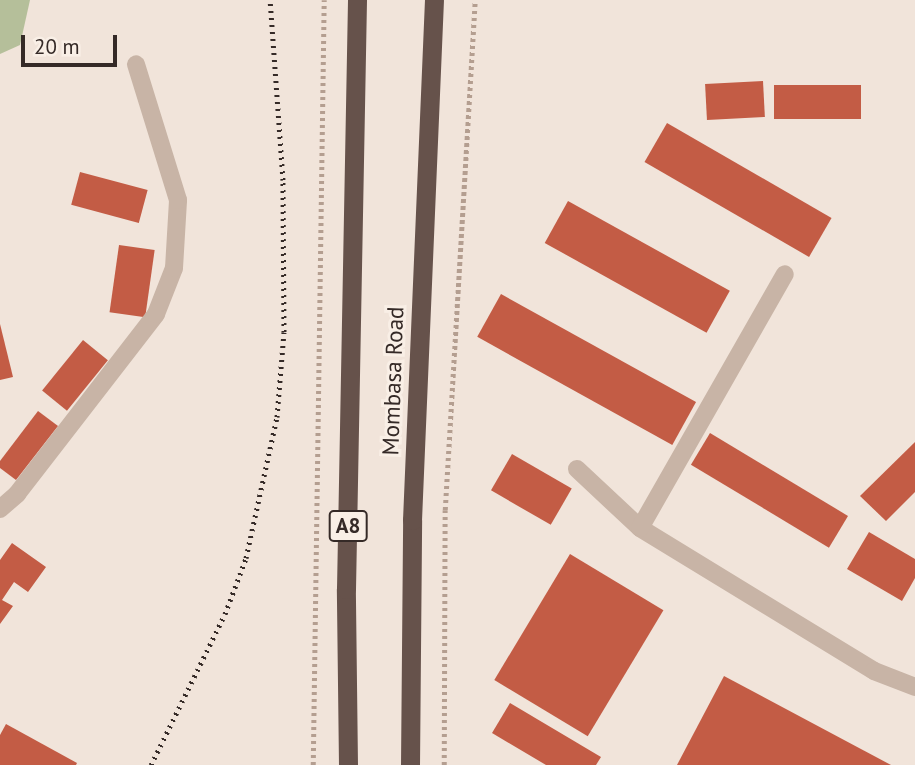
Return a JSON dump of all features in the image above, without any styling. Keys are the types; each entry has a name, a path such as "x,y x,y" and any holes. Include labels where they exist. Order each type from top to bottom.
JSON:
{"highway":[{"name":"Mombasa Road","path":"348,765 346,589 358,0"},
{"name":"Mombasa Road","path":"410,765 412,520 434,0"}],"street":[{"path":"0,509 17,494 156,314 174,268 178,200 136,64"},
{"path":"640,528 785,274"},
{"path":"577,468 640,528 874,671 915,687"}],"path":[{"path":"313,765 324,0"},
{"path":"444,765 445,510 475,0"}],"green space":[{"path":"0,0 30,0 20,45 0,54"}],"building":[{"path":"763,81 765,117 707,120 705,84"},
{"path":"774,85 861,85 861,119 774,119"},
{"path":"667,123 832,218 809,257 644,162"},
{"path":"80,172 148,190 139,223 71,205"},
{"path":"568,201 730,291 707,333 545,243"},
{"path":"119,245 155,250 145,317 110,312"},
{"path":"501,294 696,402 672,445 477,337"},
{"path":"0,324 13,377 0,380"},
{"path":"83,340 108,360 67,411 42,391"},
{"path":"38,411 58,426 16,480 0,468 0,461"},
{"path":"710,433 848,516 829,548 691,465"},
{"path":"915,442 915,492 886,521 860,496"},
{"path":"512,454 572,488 551,525 491,490"},
{"path":"869,532 915,559 915,578 902,601 847,569"},
{"path":"12,543 46,567 28,592 14,582 2,600 13,606 0,624 0,560"},
{"path":"570,554 663,610 588,736 494,680"},
{"path":"724,676 891,765 677,765"},
{"path":"510,703 601,757 596,765 546,765 492,733"},
{"path":"6,724 77,763 76,765 0,765 0,735"}],"railway":[{"path":"151,765 225,614 246,558 277,417 284,332 283,180 270,0"}]}
